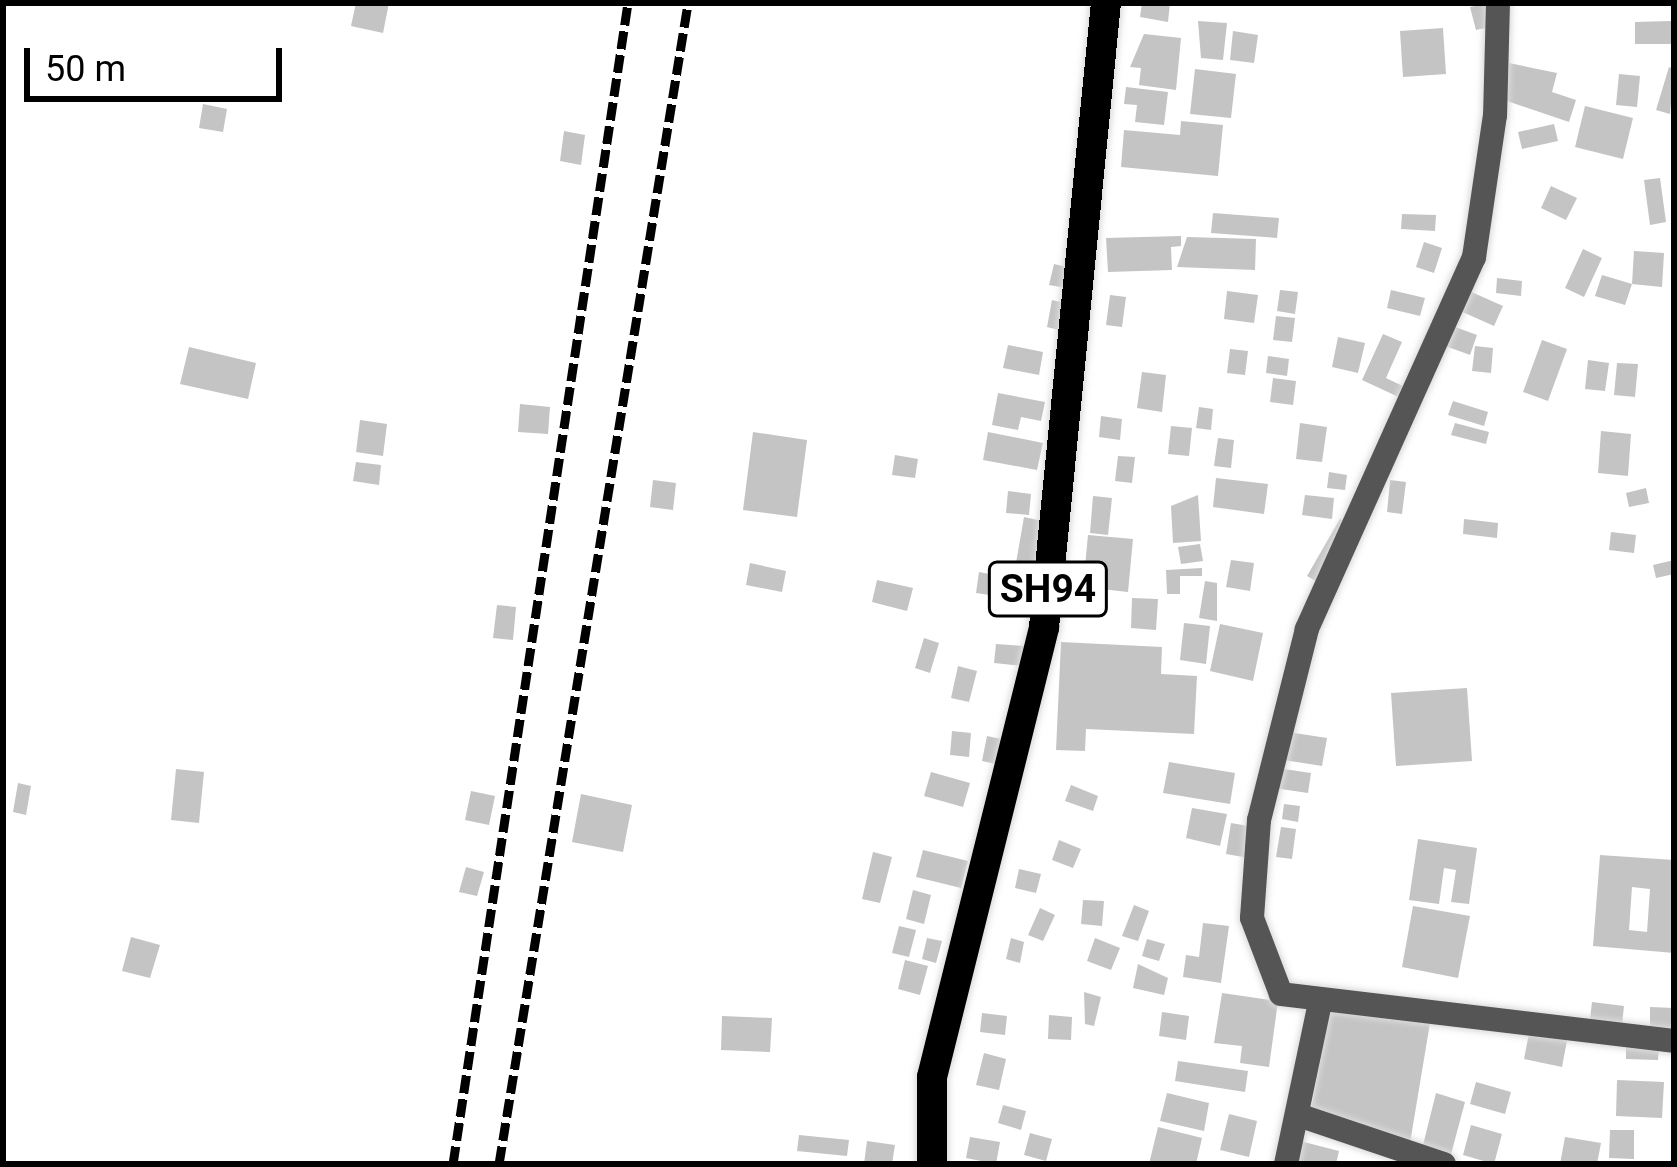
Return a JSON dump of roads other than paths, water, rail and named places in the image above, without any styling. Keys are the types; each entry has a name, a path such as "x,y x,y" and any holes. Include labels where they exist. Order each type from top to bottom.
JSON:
{"main road":[{"name":"SH94","path":"932,1164 932,1078 1044,627 1106,3"}],"street":[{"path":"1498,3 1496,115 1474,257 1307,629 1259,820 1252,918 1281,994 1320,1003 1674,1041"},
{"path":"1286,1164 1320,1003"},
{"path":"1298,1115 1444,1164"}],"railway":[{"path":"453,1164 628,3"},
{"path":"499,1164 688,3"}]}
